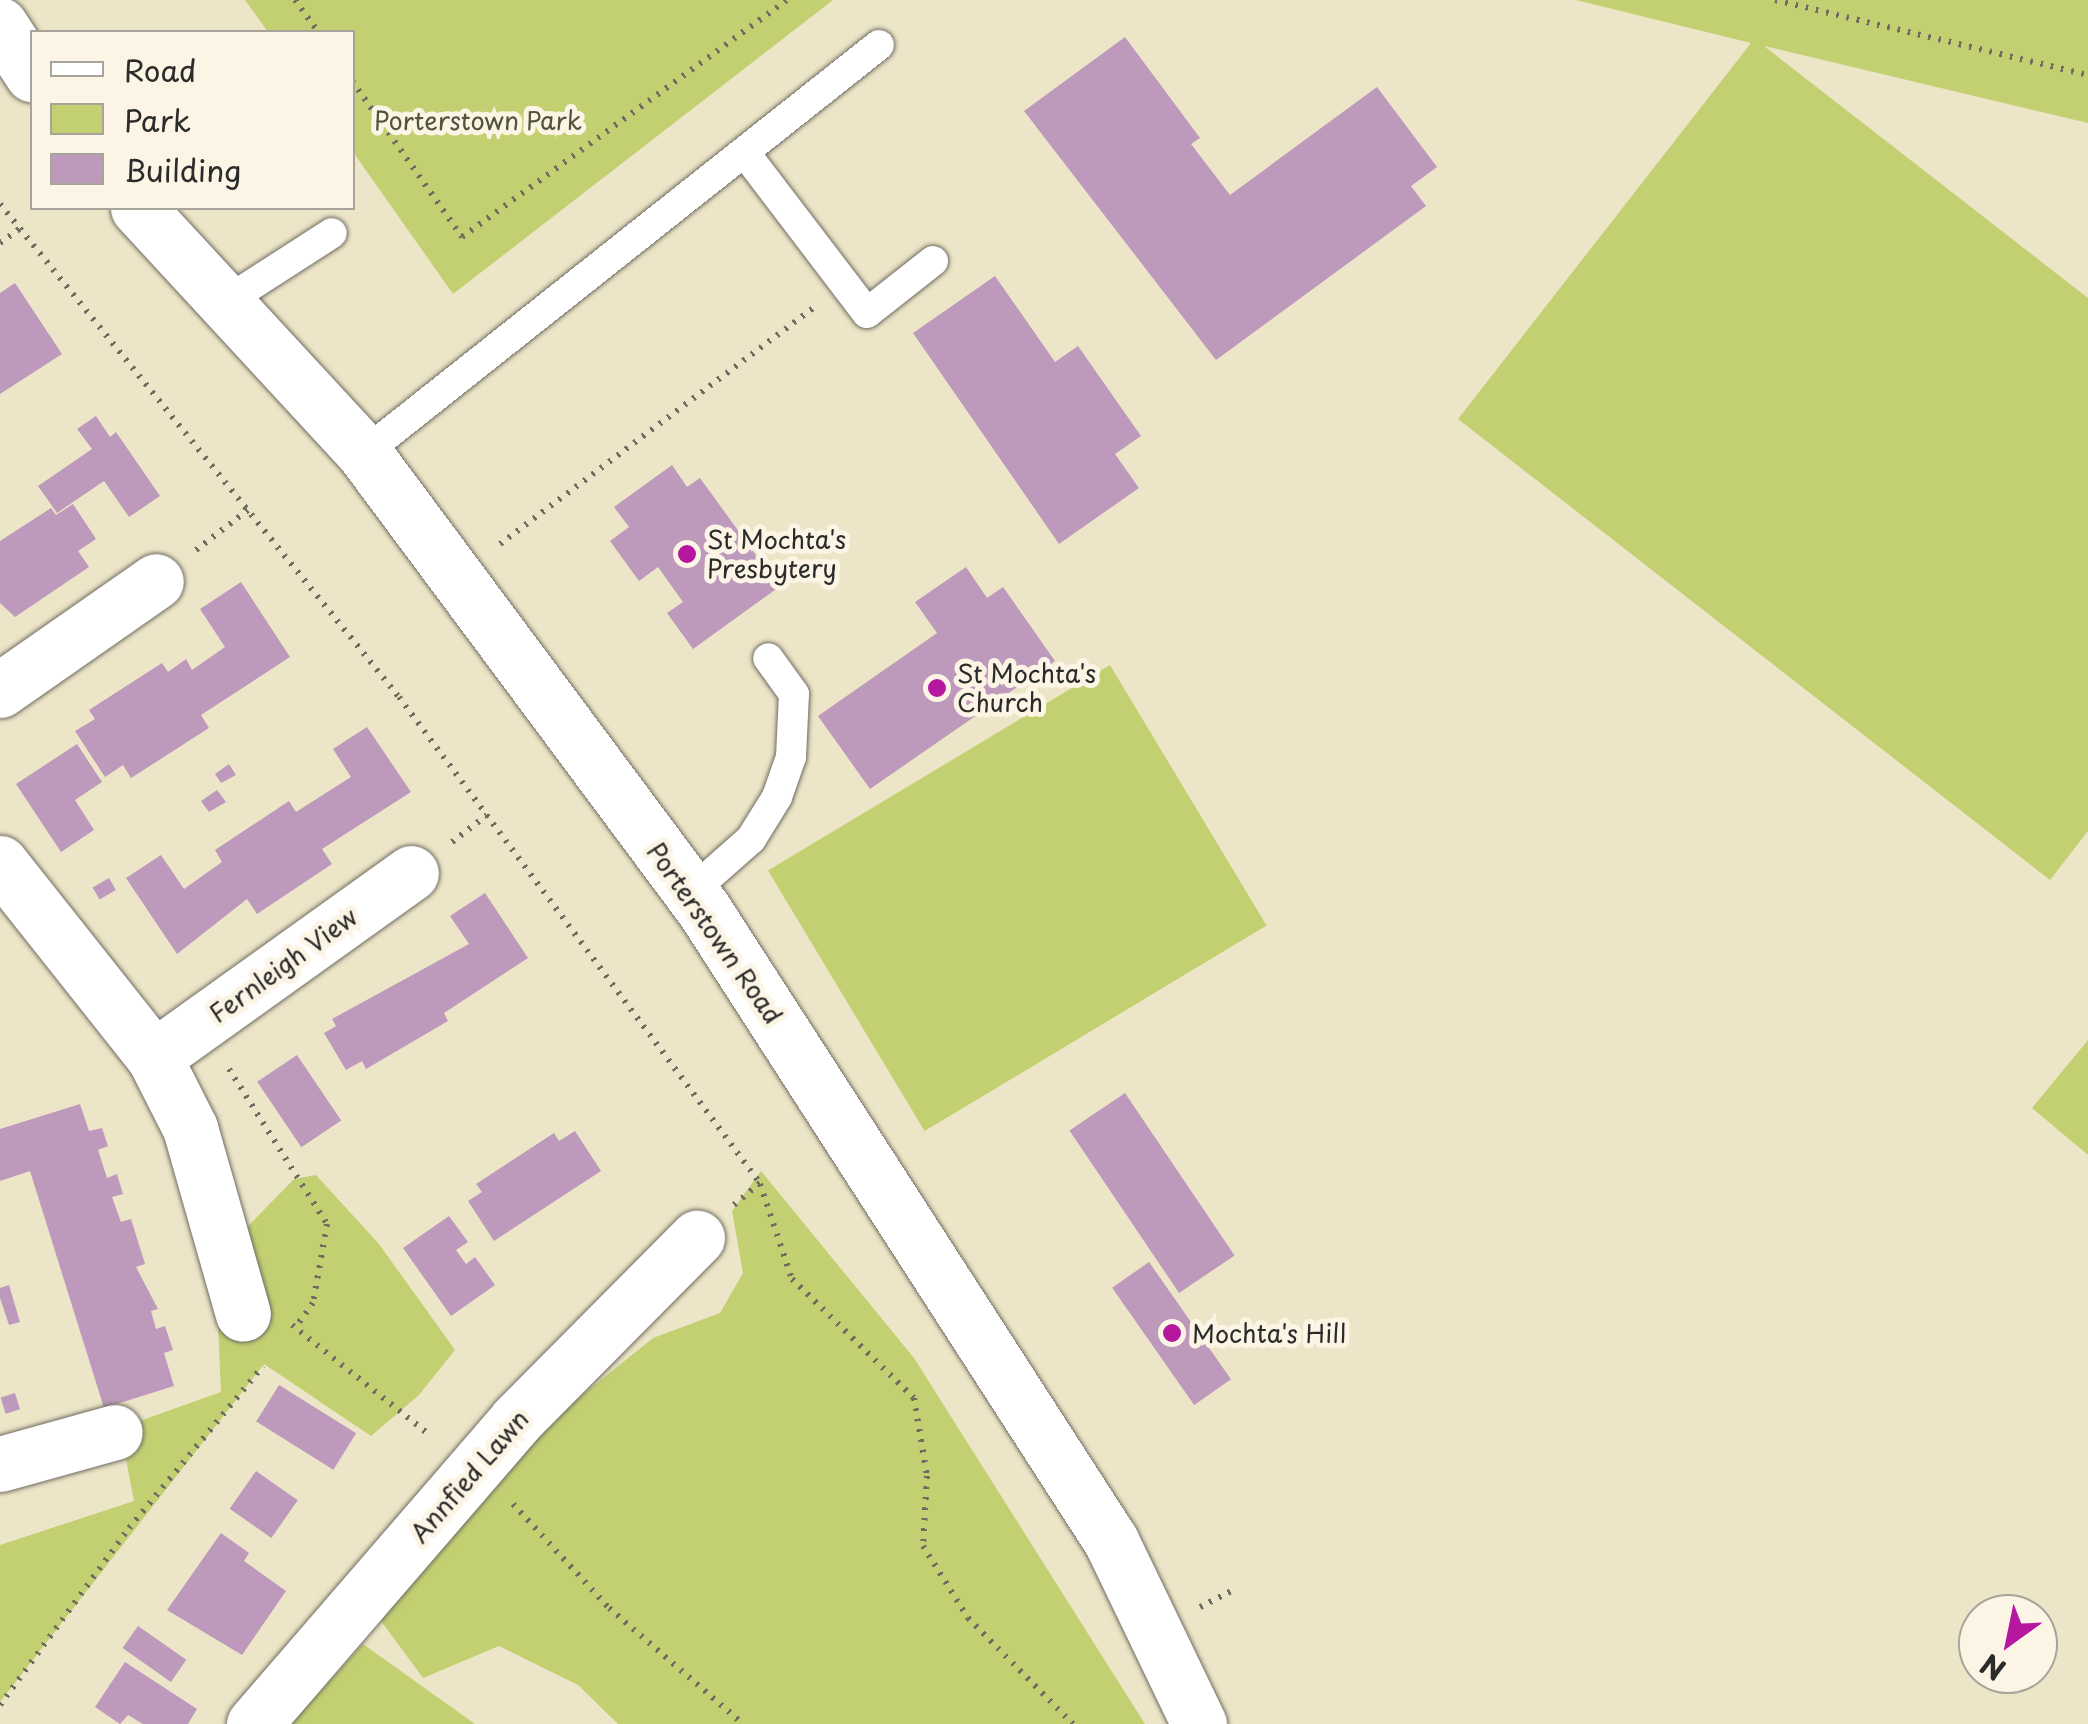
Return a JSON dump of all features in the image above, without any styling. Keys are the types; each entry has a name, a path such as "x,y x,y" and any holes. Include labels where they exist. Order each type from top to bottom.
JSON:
{"street":[{"path":"0,26 30,71"},
{"name":"Porterstown Road","path":"140,210 364,454 698,901 1112,1541 1199,1724"},
{"path":"0,690 156,581"},
{"path":"0,863 154,1056 190,1128 266,1337"},
{"name":"Fernleigh View","path":"154,1056 411,873"},
{"name":"Annfied Lawn","path":"254,1724 516,1420 697,1238"},
{"path":"0,1464 115,1432"}],"lane":[{"path":"364,454 880,46"},
{"path":"745,153 867,313 934,261"},
{"path":"225,302 332,233"},
{"path":"698,901 751,839 778,796 791,757 794,694 768,658"}],"path":[{"path":"295,0 317,30"},
{"path":"355,85 462,236 788,0"},
{"path":"1775,0 2088,75"},
{"path":"0,204 399,697 760,1183 792,1279 914,1398 927,1476 924,1546 968,1618 1073,1724"},
{"path":"0,242 20,229"},
{"path":"458,575 845,284"},
{"path":"156,581 248,510"},
{"path":"0,1705 266,1337 313,1303 327,1224 199,1025"},
{"path":"697,1238 760,1183"}],"green space":[{"name":"Porterstown Park","path":"245,0 833,0 453,294 355,155 355,30 267,30"},
{"path":"1576,0 2088,0 2088,123 1764,46 2088,298 2088,831 2050,880 1458,419 1751,43"},
{"path":"1110,665 1267,926 925,1131 768,871"},
{"path":"2088,1040 2088,1155 2032,1108"},
{"path":"761,1171 914,1358 1145,1724 618,1724 578,1685 499,1646 423,1678 381,1621 509,1443 576,1400 653,1338 720,1313 743,1273 732,1211"},
{"path":"316,1175 379,1244 455,1350 419,1395 371,1436 264,1364 0,1702 0,1545 134,1501 120,1428 221,1392 215,1260 294,1179"},
{"path":"363,1644 475,1724 291,1724"}],"building":[{"path":"1125,37 1200,138 1191,144 1230,195 1377,87 1437,167 1411,186 1426,206 1216,360 1024,111"},
{"path":"995,276 1055,362 1078,346 1141,436 1115,454 1139,488 1059,544 913,333"},
{"path":"15,283 62,354 0,394 0,293"},
{"path":"96,416 110,437 116,432 160,496 129,517 104,481 57,513 38,486 92,449 77,429"},
{"name":"St Mochta's Presbytery","path":"672,465 687,487 700,478 779,587 693,649 667,613 683,602 658,567 639,581 610,541 629,527 614,507"},
{"path":"73,504 96,539 78,551 89,567 15,617 0,603 0,541 51,508 56,515"},
{"name":"St Mochta's Church","path":"966,567 987,598 1003,587 1055,661 870,789 818,716 937,633 915,602"},
{"path":"241,582 290,657 201,715 209,728 131,778 123,765 105,777 75,731 95,719 89,710 162,663 168,672 186,659 192,670 225,647 200,609"},
{"path":"367,727 411,792 322,849 332,864 257,914 247,899 177,954 126,878 161,855 184,889 222,862 215,850 289,801 296,812 351,777 333,749"},
{"path":"77,744 102,782 75,800 94,830 61,852 16,784"},
{"path":"229,764 236,775 221,783 215,774"},
{"path":"217,790 226,802 209,812 201,801"},
{"path":"109,878 116,890 100,900 93,888"},
{"path":"485,893 528,958 444,1013 448,1021 366,1069 362,1061 346,1070 324,1033 336,1026 332,1019 469,944 450,916"},
{"path":"297,1055 341,1120 301,1147 257,1082"},
{"path":"1125,1093 1235,1255 1179,1293 1069,1130"},
{"path":"80,1104 89,1131 102,1128 108,1146 98,1150 107,1178 117,1174 123,1194 112,1197 121,1222 131,1219 145,1264 136,1267 158,1309 151,1311 156,1329 165,1326 173,1350 164,1353 174,1386 104,1408 30,1171 0,1181 0,1129"},
{"path":"575,1131 601,1171 494,1241 468,1201 482,1192 476,1184 554,1133 559,1141"},
{"path":"449,1216 468,1242 456,1250 466,1264 475,1257 495,1285 451,1316 403,1248"},
{"name":"Mochta's Hill","path":"1149,1262 1231,1379 1194,1405 1112,1288"},
{"path":"9,1285 20,1322 9,1325 0,1288"},
{"path":"279,1385 356,1433 333,1470 256,1421"},
{"path":"15,1393 20,1409 6,1414 1,1397"},
{"path":"256,1471 298,1500 271,1538 230,1509"},
{"path":"221,1533 249,1553 244,1561 286,1591 242,1655 167,1610"},
{"path":"138,1626 186,1660 171,1682 123,1648"},
{"path":"125,1662 197,1709 188,1724 143,1724 128,1715 120,1724 95,1707"}],"place":[{"name":"St Mochta's Presbytery","path":"687,554"},
{"name":"St Mochta's Church","path":"937,688"},
{"name":"Mochta's Hill","path":"1172,1333"}]}
